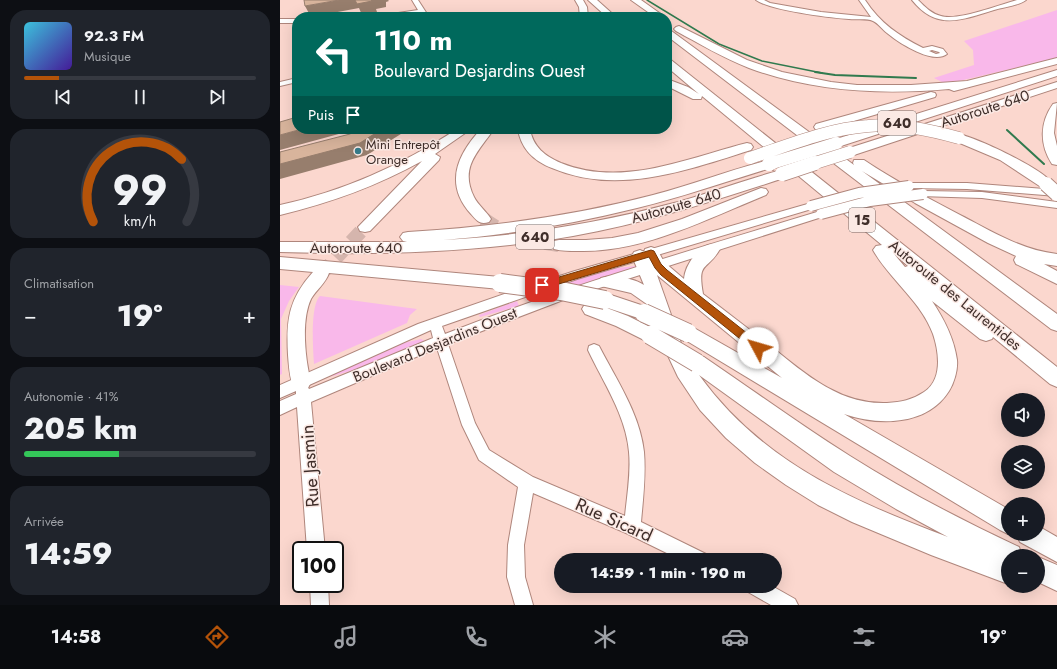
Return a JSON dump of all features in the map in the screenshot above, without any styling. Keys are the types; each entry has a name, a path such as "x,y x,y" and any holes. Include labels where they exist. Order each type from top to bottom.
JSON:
{"highway":[{"path":"579,0 583,7 584,12"},
{"path":"592,0 606,12"},
{"path":"624,0 640,12"},
{"path":"635,0 653,12"},
{"path":"673,29 750,65 777,74 842,87 889,90 922,89 964,84 1057,61"},
{"path":"673,29 888,182 1010,247 1040,258 1057,260"},
{"name":"15","path":"673,29 848,168 1057,324"},
{"name":"Autoroute des Laurentides","path":"672,66 1057,378"},
{"name":"Autoroute 640","path":"280,236 346,238 412,237 484,231 559,220 655,199 1057,73"},
{"path":"672,84 684,89 698,98 962,316 1057,385"},
{"path":"559,220 820,127 944,92 964,84"},
{"name":"Autoroute 640","path":"280,247 351,249 422,248 545,236 604,225 785,177 850,152 1057,85"},
{"path":"1057,106 1052,114 1048,129 1051,147 1057,161"},
{"path":"525,134 528,144 534,152 546,161 569,171 597,176 626,176 656,172 749,153 827,133 863,126 911,127 959,138 1002,156 1046,184 1057,193"},
{"path":"280,210 327,198 376,180 412,162 458,134"},
{"path":"365,227 410,180 460,134"},
{"path":"484,134 467,157 462,178 466,197 472,207 484,219"},
{"path":"848,168 1057,278"},
{"path":"559,246 596,246 633,240 674,227 785,177"},
{"path":"695,297 692,270 712,249"},
{"path":"649,261 800,381 825,397 861,411 880,414 906,411 926,402 939,390 947,373 948,361 946,348 940,330 930,312 881,250"},
{"path":"649,261 651,278 650,307"},
{"path":"280,262 545,288 598,304 650,307 688,333 1001,518"},
{"path":"303,390 298,365 296,316 304,296 321,274"},
{"path":"607,282 634,287 650,307 691,381 725,422 762,456 806,487 844,507 892,528 1001,569"},
{"path":"598,304 622,321 650,334 697,363 819,448 882,488 949,526 1001,552"},
{"path":"1041,541 1057,550"},
{"path":"1045,572 1057,578"},
{"path":"1045,582 1057,586"}],"street":[{"path":"415,0 424,12"},
{"path":"759,0 768,4 826,16 845,19 874,19"},
{"path":"862,0 874,19 884,29 899,39 925,52"},
{"path":"915,0 922,9 936,17 932,20 934,23 942,25 954,20 1023,0"},
{"path":"280,21 292,21"},
{"path":"280,84 292,81"},
{"name":"Boulevard Desjardins Ouest","path":"280,392 303,390 567,294 607,282 649,261 811,206 859,193 909,186 955,185 1057,193"},
{"name":"Boulevard Desjardins Ouest","path":"280,408 303,390 399,338 553,282 712,249 821,214 870,201 923,194 982,195 1057,204"},
{"name":"Rue Sicard","path":"435,324 468,425 484,455 527,483 632,527 686,553"},
{"path":"594,350 625,411 635,443 636,478 632,527"},
{"name":"Rue Jasmin","path":"303,390 315,541"},
{"path":"524,605 516,578 516,545 527,483"},
{"path":"319,593 320,605"},
{"path":"766,593 782,603"}],"shaded area":[{"path":"1057,10 1057,58 959,81 944,83 934,78 974,65 973,50 964,41"},
{"path":"636,266 637,268 576,287 562,283 617,268"},
{"path":"280,285 299,287 289,301 281,319 282,374 280,375"},
{"path":"320,296 417,309 410,315 407,323 314,364 313,318 317,301"},
{"path":"517,301 519,306 480,317 479,315"},
{"path":"421,339 425,341 365,367 329,377 399,344"}],"building":[{"path":"304,0 339,0 305,6"},
{"path":"355,0 371,0 372,1 357,4"},
{"path":"292,118 292,132 280,135 280,122"},
{"path":"350,134 374,134 360,143 280,164 280,152"}],"waterway":[{"path":"647,0 667,12"},
{"path":"672,15 719,44 762,61 822,73"},
{"path":"815,72 835,75 916,78"},
{"path":"1007,130 1044,164"}],"tunnel":[{"path":"484,219 510,234 539,242 559,245"},
{"path":"321,274 365,227"}],"place":[{"name":"Mini Entrepôt Orange","path":"358,151"}],"route":[{"path":"542,285 651,253 658,266 664,272 758,348"}]}
